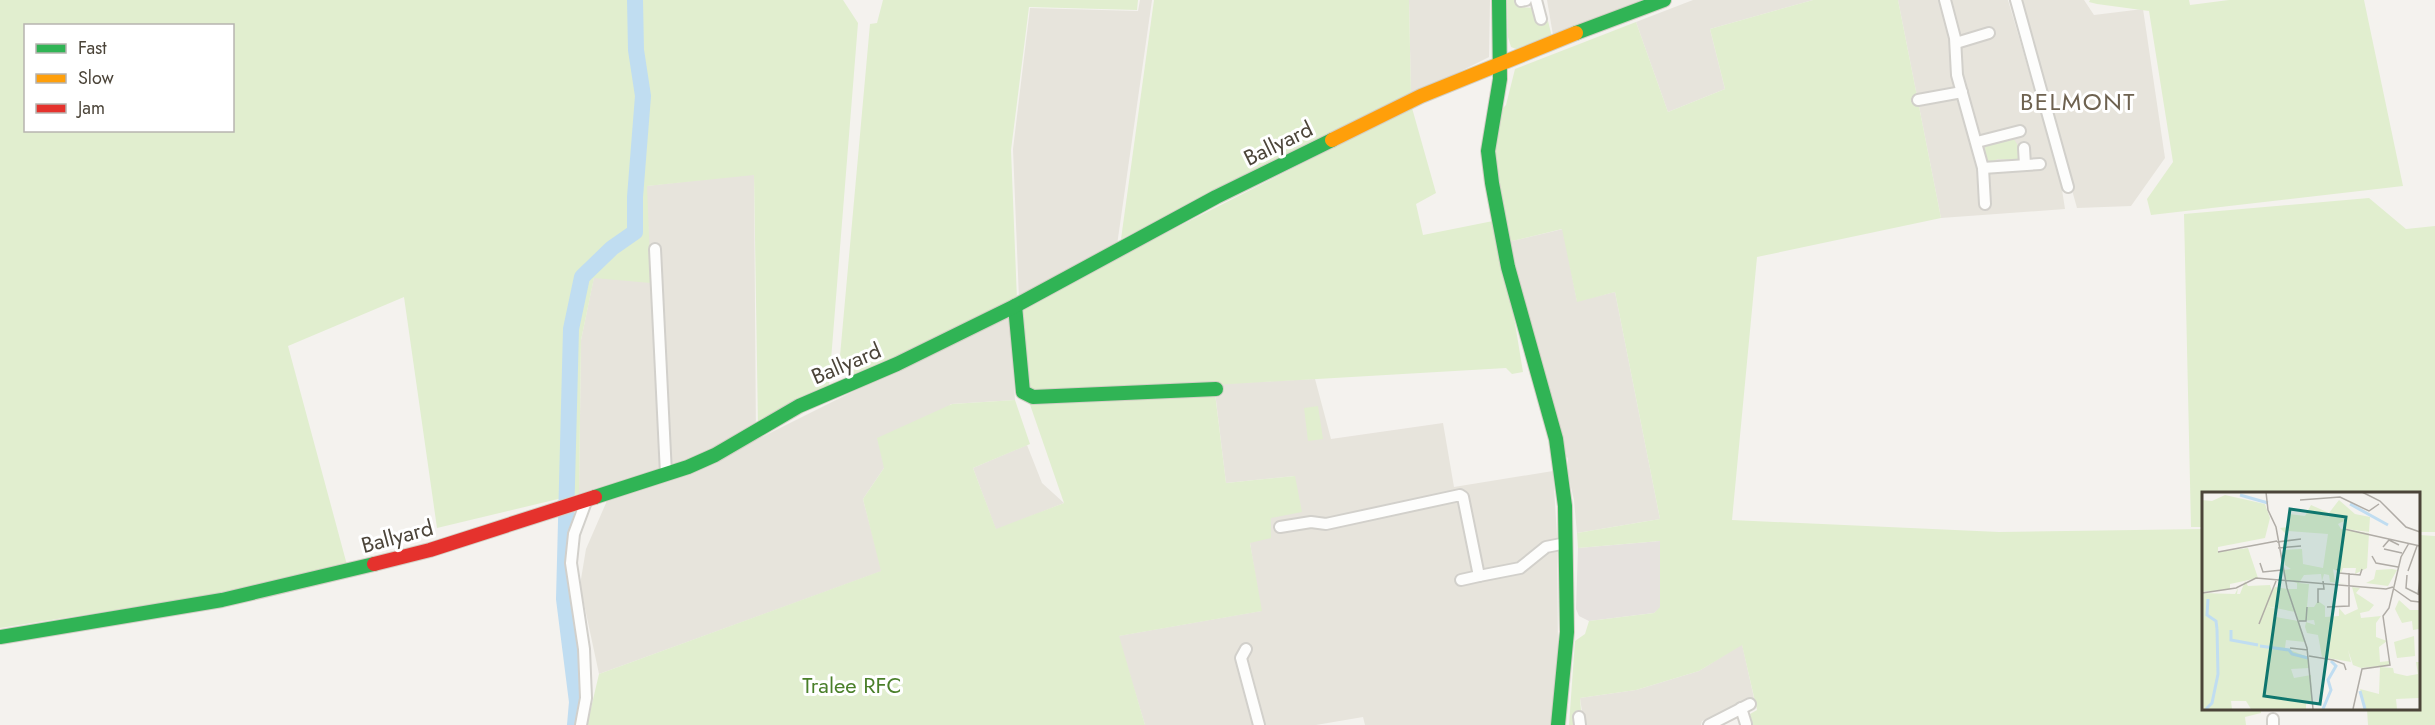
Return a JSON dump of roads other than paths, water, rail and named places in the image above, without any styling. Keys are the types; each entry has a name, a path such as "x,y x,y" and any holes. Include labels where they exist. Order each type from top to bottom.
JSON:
{"street":[{"path":"1499,0 1500,79 1488,152 1492,183 1508,267 1556,439 1566,506 1567,632 1558,725"},
{"path":"1536,0 1541,19"},
{"name":"Ballyard","path":"0,637 212,602 319,578 430,550 666,474 715,455 799,406 897,364 1015,306 1216,197 1421,96 1643,3 1664,0"},
{"path":"1944,0 1956,43 1957,75 1983,168 1985,204"},
{"path":"2016,0 2068,187"},
{"path":"1956,43 1989,33"},
{"path":"1918,100 1962,92"},
{"path":"1977,142 2020,131"},
{"path":"2024,148 2025,165"},
{"path":"1983,168 2040,164"},
{"path":"655,249 666,474"},
{"path":"1015,306 1023,392 1033,397 1216,388"},
{"path":"1280,527 1311,522 1326,524 1460,495 1463,497 1479,576"},
{"path":"581,725 586,698 584,649 571,563 574,534 582,500"},
{"path":"1461,580 1520,568 1546,546 1566,543"},
{"path":"1246,649 1241,658 1259,725"},
{"path":"1709,725 1745,706 1746,724"}],"waterway":[{"path":"575,725 577,702 564,599 571,329 582,277 612,248 635,232 635,197 643,96 636,50 635,0"}],"district":[{"name":"BELMONT","path":"2078,101"}],"park label":[{"name":"Tralee RFC","path":"852,685"}]}
